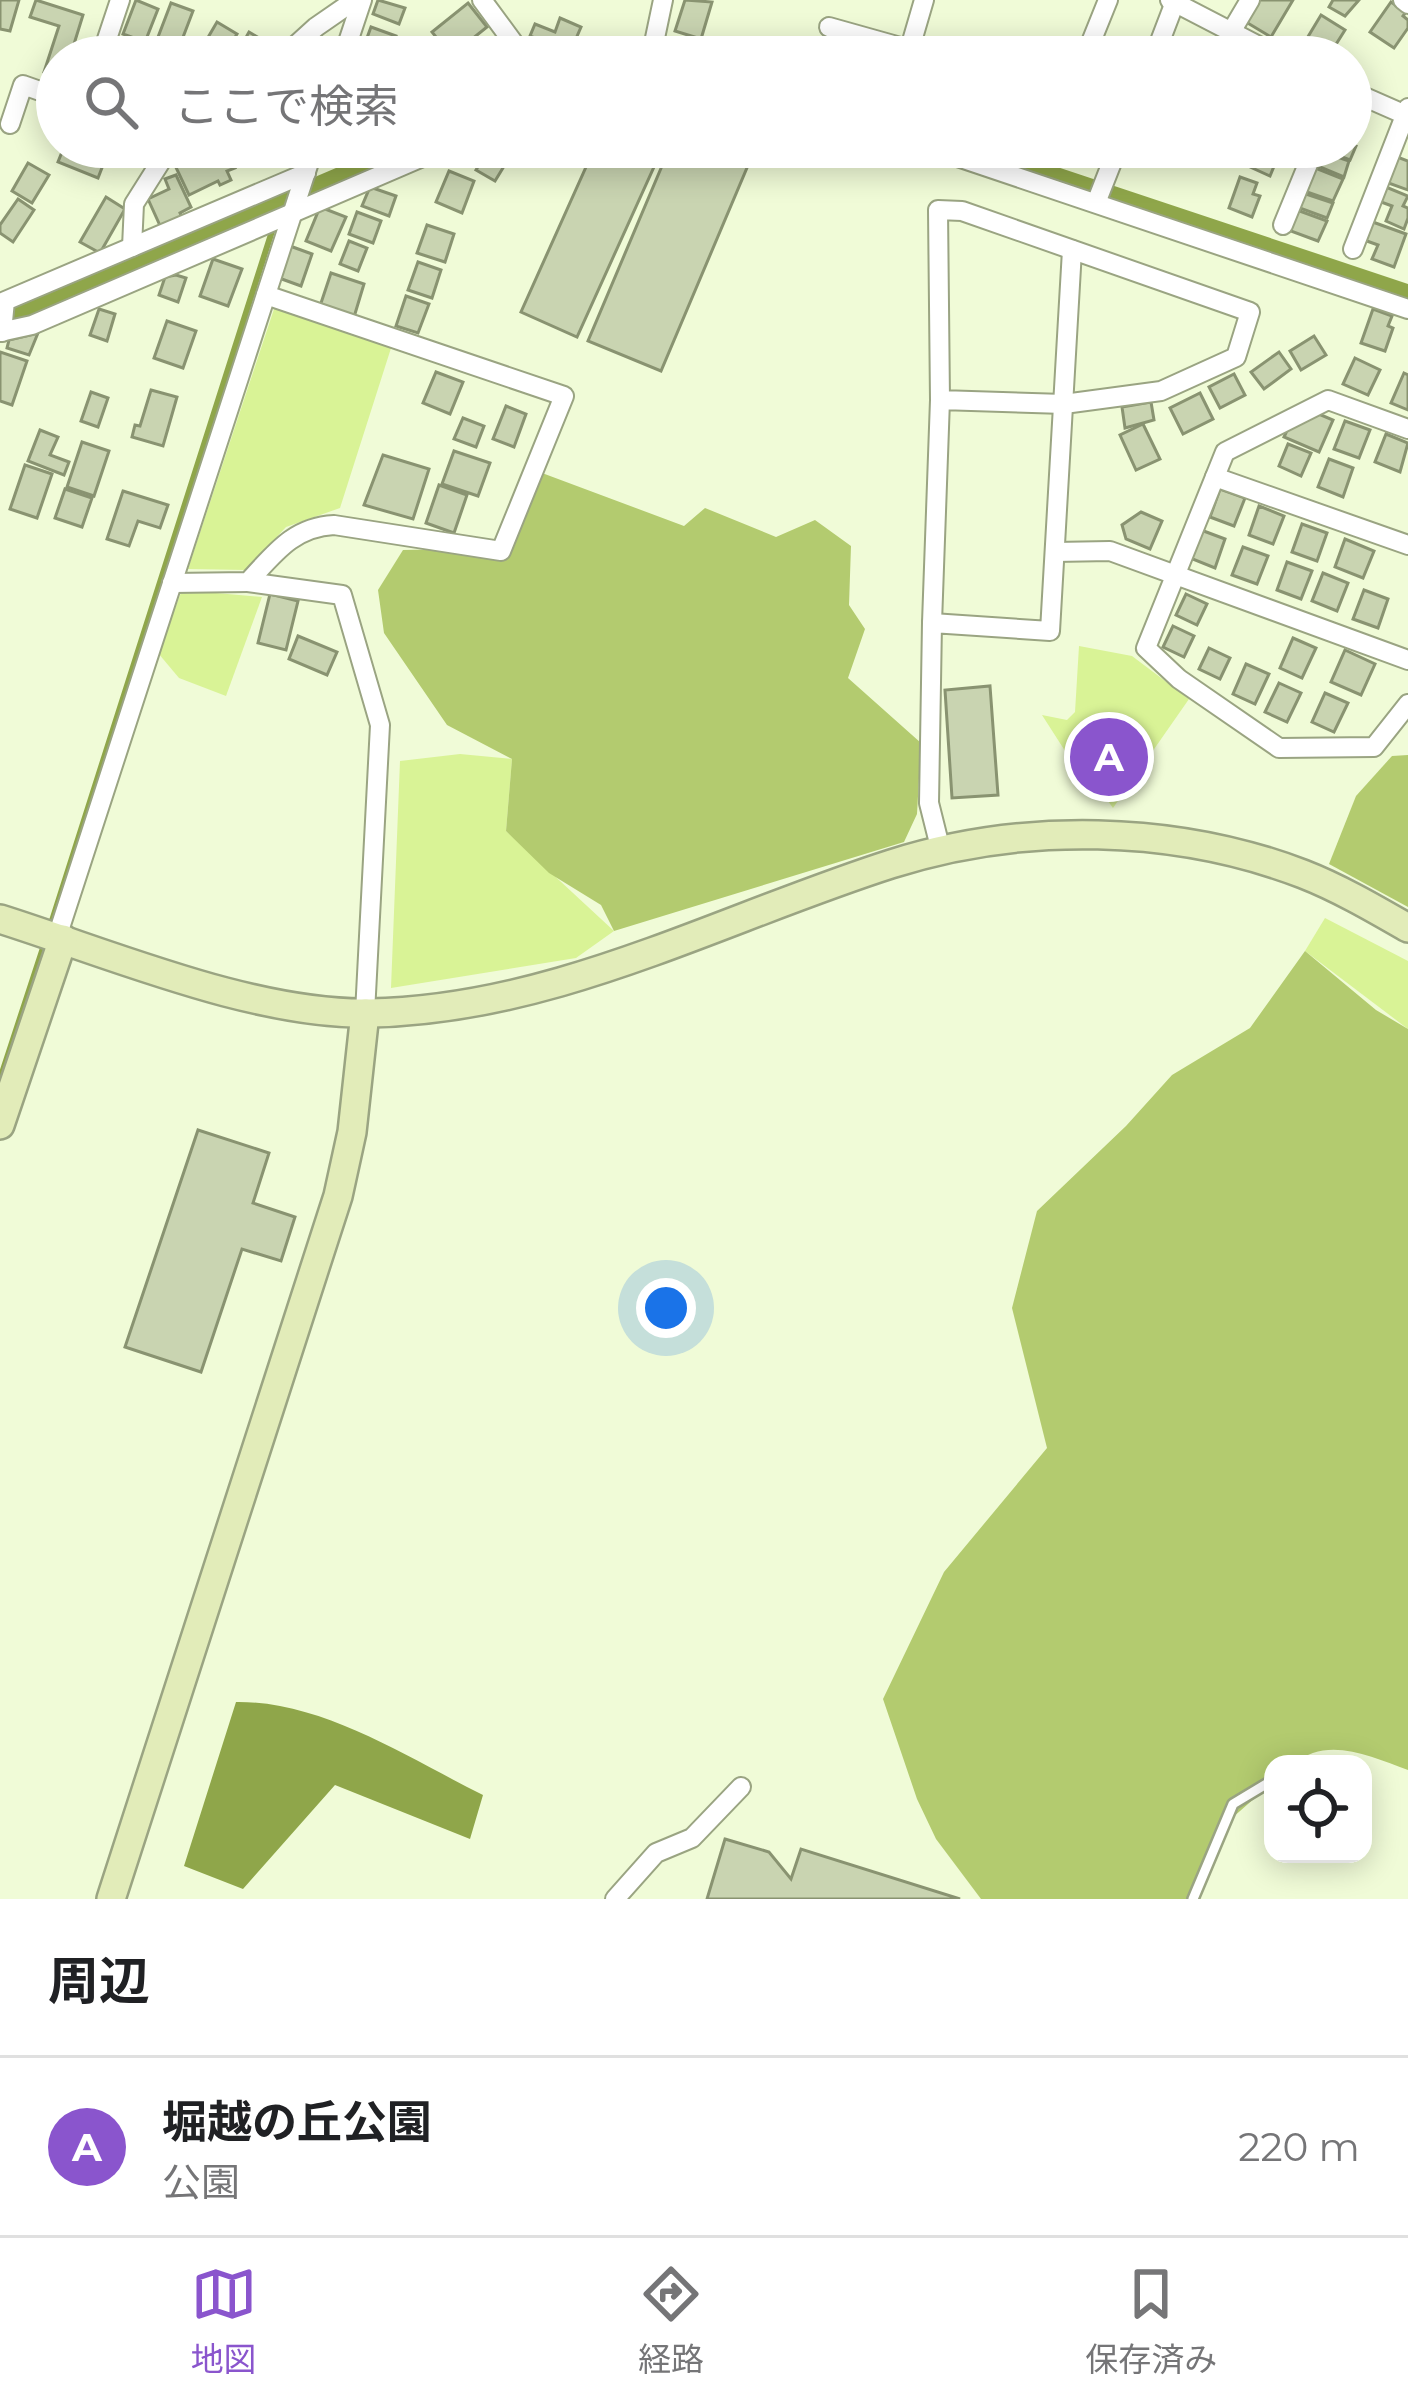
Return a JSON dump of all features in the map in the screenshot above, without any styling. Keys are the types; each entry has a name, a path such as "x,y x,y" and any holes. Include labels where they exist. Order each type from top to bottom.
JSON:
{"street":[{"path":"108,36 120,0"},
{"path":"305,36 355,0"},
{"path":"347,36 355,0"},
{"path":"482,0 509,36"},
{"path":"655,36 663,0"},
{"path":"913,36 923,0"},
{"path":"1093,36 1108,0"},
{"path":"1231,32 1250,0"},
{"path":"1161,36 1173,1 1239,36"},
{"path":"829,27 864,36"},
{"path":"10,124 23,85 36,90"},
{"path":"1353,249 1406,113 1372,99"},
{"path":"132,247 134,204 157,168"},
{"path":"0,1125 308,168"},
{"path":"306,173 5,301 1,332 32,325 398,168"},
{"path":"991,168 1408,309"},
{"path":"1096,203 1110,168"},
{"path":"1283,225 1306,168"},
{"path":"940,400 1064,404 1161,391 1236,357 1250,312 962,211 938,210 940,400 929,802 940,850"},
{"path":"932,623 1050,631 1072,250"},
{"path":"248,582 291,537 310,526 334,525 501,551 564,396 266,295"},
{"path":"1408,429 1328,400 1225,452 1145,648 1179,679 1279,748 1374,747 1408,704"},
{"path":"1215,477 1408,545"},
{"path":"1055,552 1110,551 1408,660"},
{"path":"111,1899 338,1196 352,1132 365,1013 380,725 342,595 248,582 172,583"},
{"path":"0,919 245,997 296,1008 365,1013 505,997 586,975 891,864 940,850 1041,836 1140,837 1220,850 1304,874 1408,928"},
{"path":"615,1899 656,1853 692,1838 741,1787"}],"lane":[{"path":"1193,1899 1233,1804 1264,1785"}],"shaded area":[{"path":"275,306 392,345 340,508 286,527 246,570 188,569"},
{"path":"534,470 684,526 705,508 776,537 815,520 851,546 849,605 865,629 848,678 921,743 917,814 904,842 614,931 601,905 549,873 506,831 512,759 447,725 384,633 378,590 403,550 511,548"},
{"path":"182,590 262,597 226,696 179,678 158,653"},
{"path":"1079,646 1132,656 1189,699 1113,808 1092,793 1042,715 1067,720 1075,712"},
{"path":"460,754 512,759 506,831 614,931 576,958 391,988 400,761"},
{"path":"1408,755 1408,907 1329,864 1356,796 1392,756"},
{"path":"1325,918 1408,961 1408,1029 1305,951"},
{"path":"1305,951 1376,1010 1408,1029 1408,1770 1350,1751 1264,1755 1264,1790 1224,1825 1193,1899 981,1899 936,1839 917,1799 883,1699 944,1572 1047,1448 1012,1308 1037,1211 1172,1075 1250,1028"},
{"path":"236,1702 268,1704 332,1721 483,1795 470,1839 335,1785 243,1889 184,1866"}],"building":[{"path":"0,0 19,0 10,31 0,29"},
{"path":"36,0 83,15 76,36 56,36 59,26 30,17"},
{"path":"136,0 158,9 147,36 123,34"},
{"path":"378,0 405,8 399,24 373,14"},
{"path":"685,0 712,2 702,36 675,31"},
{"path":"1259,0 1293,0 1272,36 1246,22"},
{"path":"1333,0 1359,0 1345,16 1329,7"},
{"path":"1391,2 1406,12 1403,16 1408,20 1394,48 1370,32"},
{"path":"171,3 193,11 183,36 158,36"},
{"path":"468,3 487,27 476,36 435,36 432,32"},
{"path":"1321,15 1345,30 1341,36 1308,36"},
{"path":"560,18 581,27 577,36 530,36 535,24 555,32"},
{"path":"217,22 237,34 236,36 209,36"},
{"path":"371,27 396,36 368,36"},
{"path":"1392,155 1408,161 1408,190 1383,181"},
{"path":"28,163 49,175 32,203 12,191"},
{"path":"73,168 102,168 98,178"},
{"path":"176,168 235,168 227,171 231,180 189,195"},
{"path":"477,168 503,168 495,181"},
{"path":"586,168 653,168 577,337 521,312"},
{"path":"661,168 747,168 661,371 588,341"},
{"path":"1313,168 1343,179 1333,201 1304,191"},
{"path":"1322,168 1347,168 1344,177"},
{"path":"449,171 474,181 462,213 436,202"},
{"path":"176,175 191,207 180,213 183,220 162,230 148,199 169,189 165,179"},
{"path":"1240,177 1257,183 1253,194 1260,196 1252,217 1229,208"},
{"path":"1381,185 1408,196 1403,206 1408,208 1404,229 1386,221 1392,206 1381,202"},
{"path":"370,187 396,196 389,216 362,206"},
{"path":"1303,193 1333,203 1327,218 1297,207"},
{"path":"106,197 125,209 100,253 80,242"},
{"path":"18,199 34,210 13,242 0,233 0,225"},
{"path":"320,207 346,217 331,251 306,241"},
{"path":"1297,210 1327,221 1318,241 1288,230"},
{"path":"357,212 381,221 373,243 349,234"},
{"path":"1370,221 1406,234 1394,267 1372,259 1378,245 1364,240"},
{"path":"427,225 454,234 445,262 417,253"},
{"path":"349,241 367,248 358,271 340,264"},
{"path":"290,246 312,254 301,286 279,278"},
{"path":"213,259 242,269 228,306 200,296"},
{"path":"418,262 441,270 432,298 408,290"},
{"path":"331,273 364,284 354,317 320,306"},
{"path":"165,277 186,278 178,302 159,295"},
{"path":"406,296 429,304 418,333 396,326"},
{"path":"99,309 115,314 107,341 90,335"},
{"path":"1373,309 1392,316 1385,351 1361,343"},
{"path":"167,321 196,331 183,368 154,358"},
{"path":"38,333 29,355 7,348 9,340"},
{"path":"1314,336 1326,355 1301,370 1290,351"},
{"path":"0,352 27,361 12,405 0,401"},
{"path":"1279,352 1291,369 1264,389 1251,372"},
{"path":"1355,358 1380,370 1368,395 1343,384"},
{"path":"436,372 463,382 450,414 423,403"},
{"path":"1404,373 1408,375 1408,410 1391,403"},
{"path":"1234,374 1245,395 1220,408 1209,387"},
{"path":"151,390 177,397 163,446 132,437"},
{"path":"91,392 108,398 98,427 81,421"},
{"path":"1200,393 1213,419 1183,434 1170,408"},
{"path":"1151,402 1154,420 1125,428 1122,407"},
{"path":"506,406 526,414 514,447 493,439"},
{"path":"1314,412 1333,420 1319,452 1284,437 1290,424"},
{"path":"463,418 484,426 476,447 454,439"},
{"path":"1345,421 1370,430 1359,458 1334,449"},
{"path":"1143,424 1160,459 1136,470 1120,435"},
{"path":"40,430 58,437 50,455 69,462 64,475 28,461"},
{"path":"1386,434 1408,443 1400,472 1375,462"},
{"path":"82,442 109,451 94,496 67,487"},
{"path":"1288,444 1311,453 1301,476 1279,466"},
{"path":"454,451 490,463 478,496 442,484"},
{"path":"383,455 429,469 413,519 364,505"},
{"path":"1329,459 1353,468 1343,497 1318,487"},
{"path":"25,465 52,474 37,518 10,509"},
{"path":"439,485 467,495 454,533 426,523"},
{"path":"65,489 92,498 82,527 55,518"},
{"path":"1220,489 1245,498 1234,526 1210,517"},
{"path":"123,491 168,505 160,528 138,521 129,546 107,539"},
{"path":"1259,506 1284,516 1273,544 1249,535"},
{"path":"1141,512 1162,521 1150,549 1126,539 1122,525"},
{"path":"1302,524 1327,533 1317,561 1292,552"},
{"path":"1201,530 1225,539 1215,568 1190,558"},
{"path":"1345,539 1374,551 1363,578 1335,567"},
{"path":"1243,547 1268,556 1257,584 1232,575"},
{"path":"1287,562 1312,571 1301,599 1277,590"},
{"path":"1323,573 1348,583 1337,611 1312,601"},
{"path":"1364,590 1388,599 1378,628 1353,619"},
{"path":"270,594 298,601 286,650 258,643"},
{"path":"1186,594 1207,604 1197,625 1176,615"},
{"path":"1173,626 1194,636 1184,657 1163,647"},
{"path":"298,636 337,652 327,675 289,659"},
{"path":"1293,638 1316,648 1302,678 1280,668"},
{"path":"1209,648 1230,658 1220,679 1199,669"},
{"path":"1345,650 1375,664 1361,695 1331,682"},
{"path":"1246,664 1269,674 1255,704 1233,694"},
{"path":"1279,683 1301,693 1287,722 1265,712"},
{"path":"990,686 998,795 952,798 945,690"},
{"path":"1325,693 1348,703 1334,732 1312,722"},
{"path":"198,1130 269,1153 253,1203 295,1217 281,1261 242,1249 201,1372 125,1347"},
{"path":"725,1839 769,1852 791,1879 801,1849 960,1899 707,1899"}],"waterway":[{"path":"0,317 20,314 363,168"},
{"path":"1027,168 1408,295"},
{"path":"50,927 274,225"},
{"path":"0,1079 44,945"}],"place":[{"name":"堀越の丘公園","path":"1109,757"}]}
